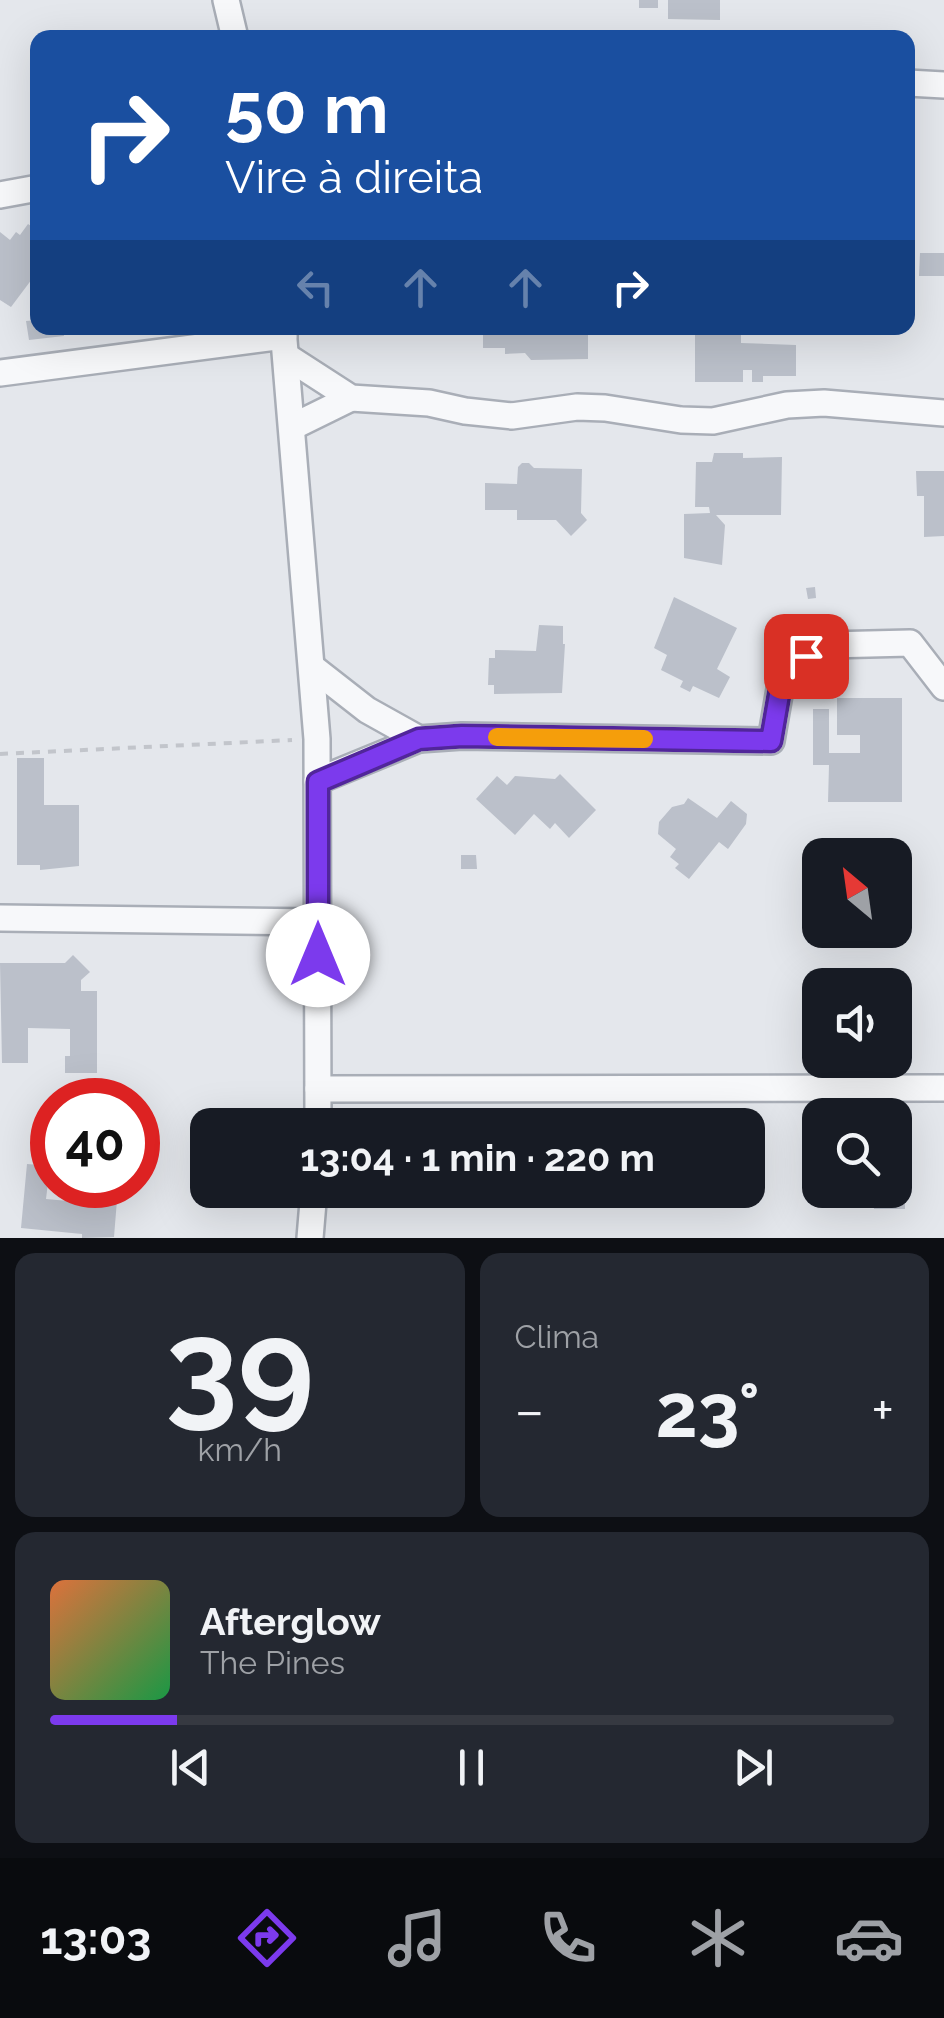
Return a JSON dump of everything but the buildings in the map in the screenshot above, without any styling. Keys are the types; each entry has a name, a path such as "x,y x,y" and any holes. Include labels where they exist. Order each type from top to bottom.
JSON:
{"street":[{"path":"226,0 232,30"},
{"path":"915,83 944,84"},
{"path":"0,195 30,189"},
{"path":"284,340 317,739 318,1108"},
{"path":"0,373 284,340 352,398"},
{"path":"292,427 352,398 429,403 512,416 591,408 713,421 774,407 824,403 944,412"},
{"path":"318,782 419,739 462,736 771,741 784,666 828,645 910,643 944,687"},
{"path":"312,667 367,710 419,739"},
{"path":"0,918 318,922"},
{"path":"318,1089 944,1088"},
{"path":"310,1238 312,1208"}],"path":[{"path":"0,754 317,739"}],"slow traffic":[{"path":"497,737 644,739"}],"route":[{"path":"318,955 318,782 419,739 462,736 771,741 784,666 806,656"}]}
